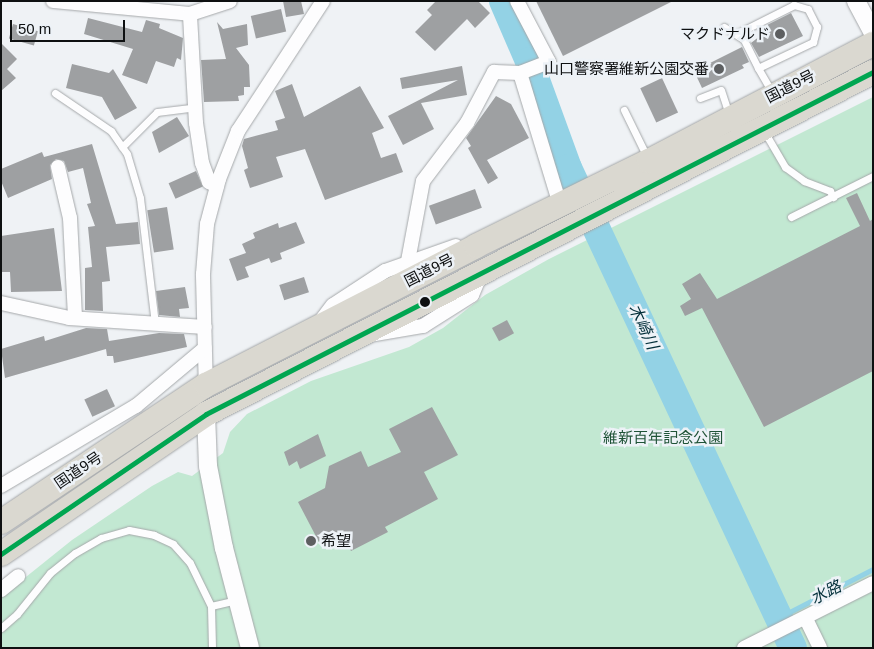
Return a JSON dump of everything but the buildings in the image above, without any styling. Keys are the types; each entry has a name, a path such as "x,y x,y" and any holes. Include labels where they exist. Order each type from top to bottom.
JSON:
{"highway":[{"name":"国道9号","path":"1,522 206,386 476,246 649,161 774,94 873,44"},
{"name":"国道9号","path":"1,554 206,414 482,271 575,227 873,72"}],"street":[{"path":"53,1 190,14 230,1"},
{"path":"250,648 208,466 203,274 207,224 217,186 238,131 323,1"},
{"path":"408,262 423,181 468,123 494,72 520,73 549,62 517,1"},
{"path":"856,1 873,34"},
{"path":"190,14 195,107 202,163 208,182 217,186"},
{"path":"520,73 564,204"},
{"path":"58,167 70,218 75,318"},
{"path":"313,330 333,305 385,271 456,246 476,246"},
{"path":"1,303 75,318 205,327"},
{"path":"1,486 136,406 205,348"},
{"path":"1,590 18,576"},
{"path":"744,648 806,619 873,583"},
{"path":"806,619 820,648"}],"lane":[{"path":"758,68 813,42 817,27 808,9 794,5 740,32 758,68 774,94"},
{"path":"724,27 743,39"},
{"path":"700,98 721,90 730,117"},
{"path":"55,93 111,131 128,154 140,198 154,323"},
{"path":"122,147 157,112 195,107"},
{"path":"624,110 649,161"},
{"path":"763,129 785,168 804,181 830,192 833,197"},
{"path":"791,217 873,176"},
{"path":"1,628 17,614 50,573 75,553 101,538 129,530 154,535 173,544 190,563 211,606 212,648"},
{"path":"211,606 238,600"}],"green space":[{"name":"維新百年記念公園","path":"873,97 873,648 1,648 1,597 72,540 152,486 178,472 192,476 223,453 230,432 247,414 311,381 409,347 443,328 485,295 549,259"}],"waterway":[{"name":"木崎川","path":"503,1 529,61 568,168 793,648"},
{"name":"水路","path":"778,618 873,569"}],"transit line":[{"path":"1,554 206,414 873,72"}],"place":[{"name":"マクドナルド","path":"780,34"},
{"name":"山口警察署維新公園交番","path":"719,69"},
{"name":"希望","path":"311,541"}]}
